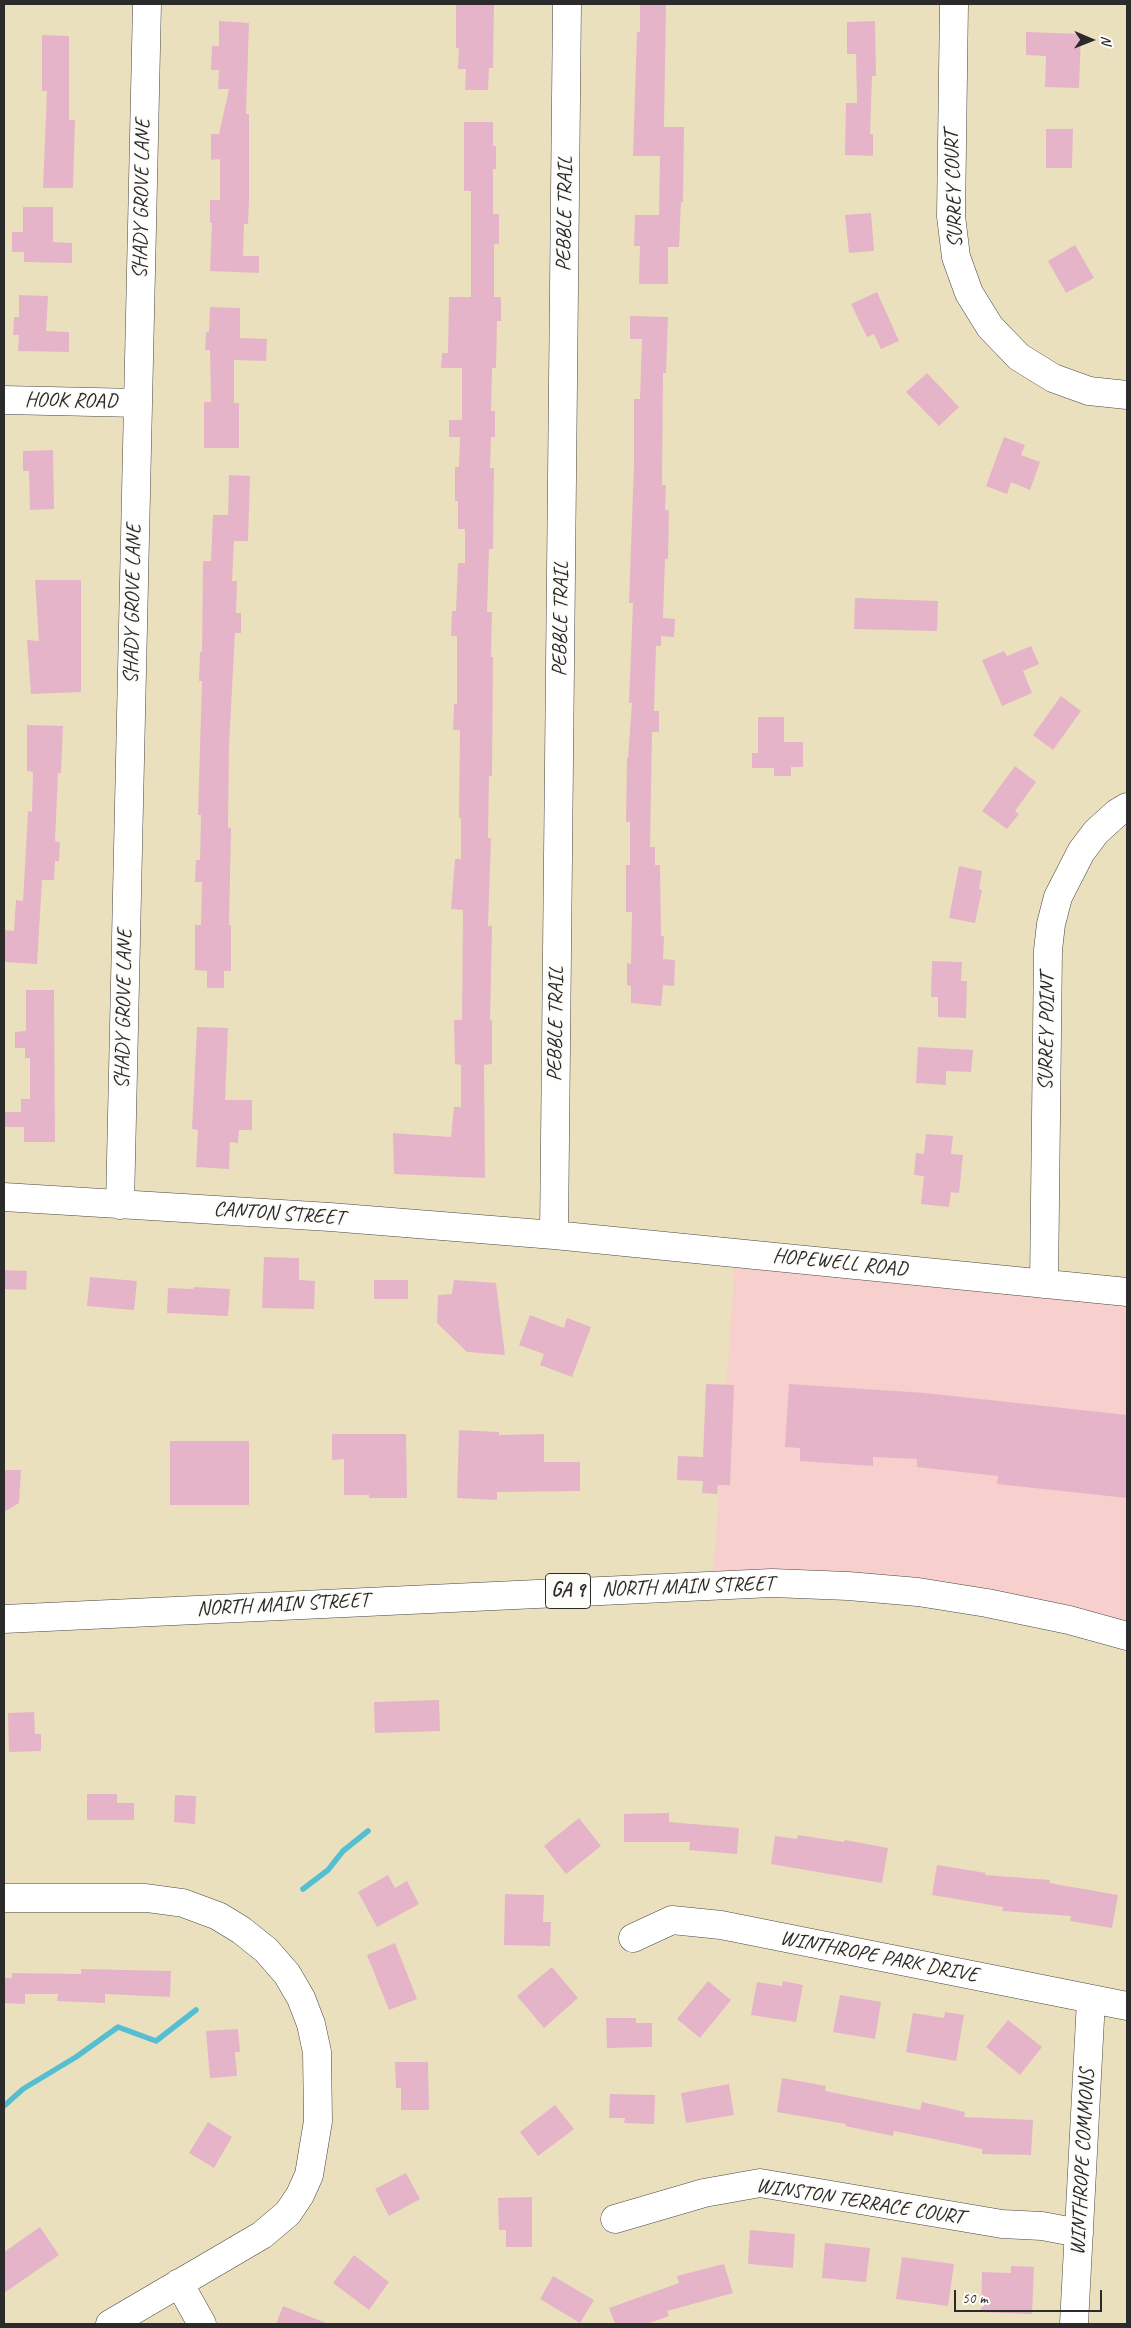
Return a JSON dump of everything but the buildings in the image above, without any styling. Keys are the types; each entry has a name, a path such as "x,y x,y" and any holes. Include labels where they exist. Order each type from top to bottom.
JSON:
{"street":[{"name":"SHADY GROVE LANE","path":"120,1205 147,4"},
{"name":"PEBBLE TRAIL","path":"554,1235 567,4"},
{"name":"SURREY COURT","path":"954,4 951,216 956,257 969,292 990,327 1019,356 1053,378 1089,391 1127,395"},
{"name":"HOOK ROAD","path":"4,400 138,403"},
{"name":"SURREY POINT","path":"1044,1284 1048,950 1051,924 1058,897 1081,852 1096,832 1117,813 1127,807"},
{"name":"CANTON STREET","path":"4,1197 330,1217 554,1235"},
{"name":"HOPEWELL ROAD","path":"554,1235 1127,1292"},
{"name":"NORTH MAIN STREET","path":"4,1619 772,1583 848,1586 918,1592 1006,1606 1069,1620 1127,1636"},
{"path":"4,1898 146,1898 183,1903 218,1916 241,1930 266,1950 287,1974 301,1998 311,2024 317,2052 318,2121 306,2182 300,2196 288,2213 262,2235 110,2324"},
{"name":"WINTHROPE PARK DRIVE","path":"633,1938 672,1920 721,1925 1127,2006"},
{"name":"WINTHROPE COMMONS","path":"1074,2324 1092,2000"},
{"name":"WINSTON TERRACE COURT","path":"615,2219 704,2193 760,2183 993,2223 1042,2226 1079,2233"},
{"path":"179,2283 202,2324"}],"shaded area":[{"path":"736,1244 1127,1292 1127,1638 1073,1619 713,1577"}],"waterway":[{"path":"303,1889 328,1870 343,1851 368,1831"},
{"path":"4,2106 23,2089 76,2057 118,2027 156,2041 196,2010"}]}
